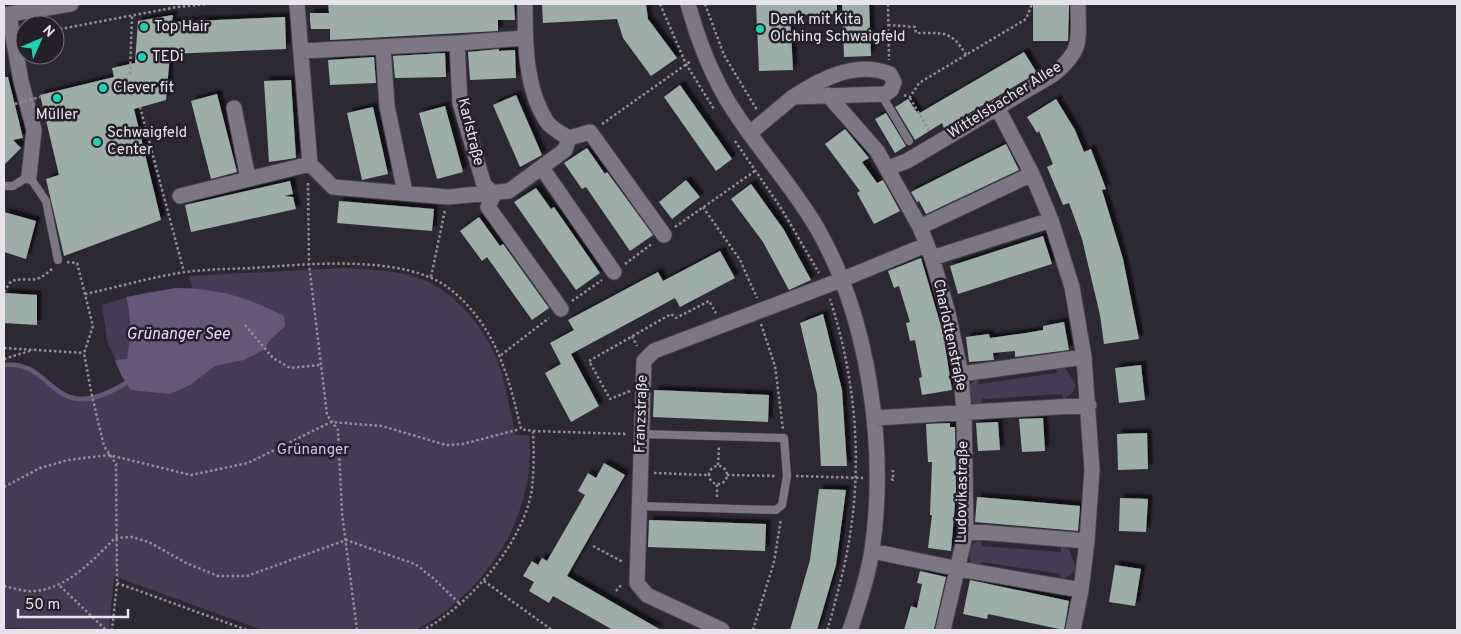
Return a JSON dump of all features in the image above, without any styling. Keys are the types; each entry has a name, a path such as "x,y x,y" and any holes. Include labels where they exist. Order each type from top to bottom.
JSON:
{"street":[{"path":"29,176 34,130 16,82 6,15 71,4"},
{"path":"297,4 310,164 333,187 448,197 494,194 509,191 566,150 569,138"},
{"path":"525,4 525,38 532,86 547,123 569,138"},
{"path":"688,4 696,31 715,77 732,108 818,229 841,280 867,362 874,418 876,491 872,551 860,601 850,630"},
{"name":"Wittelsbacher Allee","path":"888,168 907,161 937,144 1054,74 1066,64 1078,47 1078,4"},
{"path":"302,51 525,38"},
{"name":"Karlstraße","path":"457,43 460,103 484,185 494,194"},
{"path":"383,47 387,106 405,192"},
{"path":"750,133 793,97 816,82 840,72 881,70 890,74 894,82 886,92 793,97"},
{"name":"Charlottenstraße","path":"828,94 877,151 920,227 929,252 961,374 964,413"},
{"path":"997,107 1032,174 1051,220 1072,287 1084,357 1089,405 1092,470 1082,590 1074,630"},
{"path":"234,108 248,178"},
{"path":"569,138 590,132 664,235"},
{"path":"180,196 310,164"},
{"path":"542,168 614,272"},
{"path":"920,227 1032,174"},
{"path":"494,194 488,207 561,309"},
{"name":"Charlottenstraße","path":"841,280 929,252 1051,220"},
{"name":"Franzstraße","path":"722,630 647,595 637,583 644,361 654,351 841,280"},
{"path":"961,374 1084,357"},
{"path":"874,418 1089,405"},
{"name":"Ludovikastraße","path":"943,630 966,531 964,413"},
{"path":"966,531 1087,541"},
{"path":"872,551 958,570 1082,590"}],"lane":[{"path":"886,92 909,141"},
{"path":"4,186 13,186 29,176 46,201 58,260"},
{"path":"639,506 776,510 782,506 787,476 784,438 720,434 641,434"}],"path":[{"path":"65,28 177,7 208,4"},
{"path":"705,4 724,55 748,98 765,121"},
{"path":"888,4 890,74"},
{"path":"910,97 919,84 1026,19 1032,4"},
{"path":"130,74 132,16"},
{"path":"888,25 915,27 916,33 947,34 957,41 966,55"},
{"path":"590,132 686,64"},
{"path":"886,92 910,97 937,144"},
{"path":"15,104 40,97"},
{"path":"140,107 184,272"},
{"path":"501,355 561,309 769,160"},
{"path":"310,164 308,264 327,415 338,430 346,540 353,613 357,630"},
{"path":"755,171 803,244 826,286 846,356 852,390 857,438 853,521 844,570 827,630"},
{"path":"431,277 448,197"},
{"path":"703,207 740,260 759,311 775,366 784,438"},
{"path":"4,292 11,281 42,278 54,267 58,260 77,263 93,326 84,353 92,396 104,446 116,464 117,583 112,630"},
{"path":"85,294 184,272 308,264 384,267 431,277 451,290 472,312 501,355 521,429"},
{"path":"245,325 273,358 290,368 320,365"},
{"path":"4,348 84,353"},
{"path":"4,359 36,349"},
{"path":"4,486 40,468 68,460 109,455 191,475 248,463 331,422 382,426 446,445 463,444 521,429 641,434"},
{"path":"423,630 436,623 460,604 484,580 513,540 523,518 532,490 533,431"},
{"path":"718,465 720,434"},
{"path":"708,475 710,468 718,465"},
{"path":"708,475 714,483 723,482 727,476 726,470 718,465"},
{"path":"640,473 708,475"},
{"path":"753,630 774,562 782,506"},
{"path":"4,586 34,592 60,586 92,561 116,538 132,536 149,542 186,563 218,576 247,576 346,540 414,564 433,578 460,604"},
{"path":"593,546 638,569"},
{"path":"484,580 552,630"},
{"path":"117,583 247,630"},
{"path":"60,586 106,630"}],"green space":[{"name":"Grünanger","path":"345,268 405,274 435,285 467,312 491,346 505,386 515,435 529,435 529,465 525,494 515,522 502,549 485,573 464,595 441,614 416,630 262,630 114,576 109,630 4,628 4,363 23,366 37,372 69,394 83,396 101,393 125,381 107,341 102,305 135,295 192,288 189,276"},
{"path":"1056,365 1065,368 1076,385 1072,393 1063,400 1062,394 982,399 982,405 974,404 970,399 968,388 978,376 979,384 1057,373"},
{"path":"982,538 982,546 1061,552 1061,545 1069,549 1076,568 1071,575 1060,580 1061,574 982,562 980,567 972,564 969,552 972,546"}],"water":[{"name":"Grünanger See","path":"176,288 219,292 256,303 284,316 285,326 270,340 265,349 244,360 215,366 190,385 170,394 131,390 121,375 115,360 127,359 130,328 126,297"}],"building":[{"path":"328,4 514,4 515,20 498,20 498,31 330,40 330,29 311,29 310,20 310,13 329,13"},
{"path":"542,4 646,4 648,19 677,58 651,76 623,38 617,19 543,23"},
{"path":"756,4 837,4 837,14 790,15 793,70 759,71"},
{"path":"842,4 869,4 871,56 844,57"},
{"path":"1033,5 1069,5 1068,41 1033,41"},
{"name":"Schwaigfeld Center","path":"173,15 172,22 285,17 286,49 170,54 166,100 134,109 161,220 64,256 46,179 59,175 40,95 114,77 112,68 135,63 138,21"},
{"path":"499,49 499,51 515,50 516,78 470,80 468,52"},
{"path":"1024,52 1037,73 944,128 942,123 915,140 895,107 908,99 918,114"},
{"path":"445,53 446,77 395,78 393,56"},
{"path":"374,57 376,83 330,85 328,60"},
{"path":"4,77 8,77 23,138 13,140 21,148 4,165"},
{"path":"291,80 296,158 269,162 264,81"},
{"path":"680,85 732,159 716,171 664,97"},
{"path":"217,94 237,172 211,179 191,101"},
{"path":"516,95 542,155 520,167 493,105"},
{"path":"1056,99 1075,130 1084,152 1091,149 1106,189 1102,190 1123,259 1139,339 1104,344 1100,315 1082,239 1069,203 1063,205 1047,167 1053,164 1039,131 1037,133 1027,117"},
{"path":"445,106 463,172 437,179 419,113"},
{"path":"373,107 388,174 362,180 347,113"},
{"path":"886,113 906,146 895,153 875,119"},
{"path":"845,129 869,158 862,162 877,183 883,180 900,211 874,224 857,193 860,191 825,144"},
{"path":"1006,144 1019,170 926,214 919,201 917,202 911,192"},
{"path":"587,148 653,235 630,251 586,187 582,189 564,163"},
{"path":"686,180 700,197 672,219 659,202"},
{"path":"290,181 293,194 284,196 293,197 296,209 191,232 185,205"},
{"path":"751,184 784,230 811,280 789,290 763,242 731,199"},
{"path":"536,188 551,209 554,207 600,273 576,290 514,202"},
{"path":"339,201 434,209 432,231 337,223"},
{"path":"4,212 36,221 26,259 4,252"},
{"path":"479,217 500,246 503,244 549,308 532,320 487,257 482,261 460,231"},
{"path":"1043,236 1052,264 958,294 950,266"},
{"path":"720,251 735,278 680,307 675,298 571,354 599,406 571,422 545,373 561,364 550,343 574,330 568,320 658,272 663,281"},
{"path":"921,258 943,333 952,390 922,395 919,378 922,377 915,340 910,341 906,323 910,322 899,286 894,288 888,271"},
{"path":"4,293 37,295 37,325 4,323"},
{"path":"823,314 842,390 847,466 821,466 817,394 800,323"},
{"path":"1064,322 1069,350 1015,357 1015,351 993,353 994,360 969,362 966,337 989,334 990,338 1026,333 1043,330 1043,326"},
{"path":"1141,365 1145,400 1119,403 1115,368"},
{"path":"654,390 769,395 768,422 653,417"},
{"path":"1043,418 1045,451 1022,452 1019,419"},
{"path":"998,422 1000,450 978,451 976,423"},
{"path":"950,423 950,427 955,427 956,492 951,551 928,548 932,515 930,515 932,462 928,462 926,424"},
{"path":"1147,433 1148,469 1118,470 1117,434"},
{"path":"604,463 625,475 567,576 661,630 613,630 553,596 549,603 529,591 534,582 523,576 532,561 538,565 542,558 547,561 585,495 578,491 588,473 596,478"},
{"path":"819,489 846,490 836,565 817,630 790,630 810,560"},
{"path":"977,497 1080,506 1078,531 975,522"},
{"path":"1120,498 1148,499 1146,532 1119,531"},
{"path":"649,520 766,524 765,551 648,547"},
{"path":"1115,565 1141,569 1135,606 1109,602"},
{"path":"920,571 946,577 934,629 904,630 911,606 917,608 922,584 917,583"},
{"path":"970,580 1069,601 1064,630 988,614 987,619 963,614"}],"waterway":[{"path":"4,365 21,366 35,372 68,396 82,399 101,395 126,383"}],"place":[{"name":"Top Hair","path":"144,27"},
{"name":"Denk mit Kita Olching Schwaigfeld","path":"760,29"},
{"name":"TEDi","path":"142,57"},
{"name":"Clever fit","path":"103,88"},
{"name":"Müller","path":"57,98"},
{"name":"Schwaigfeld Center","path":"97,142"}]}
